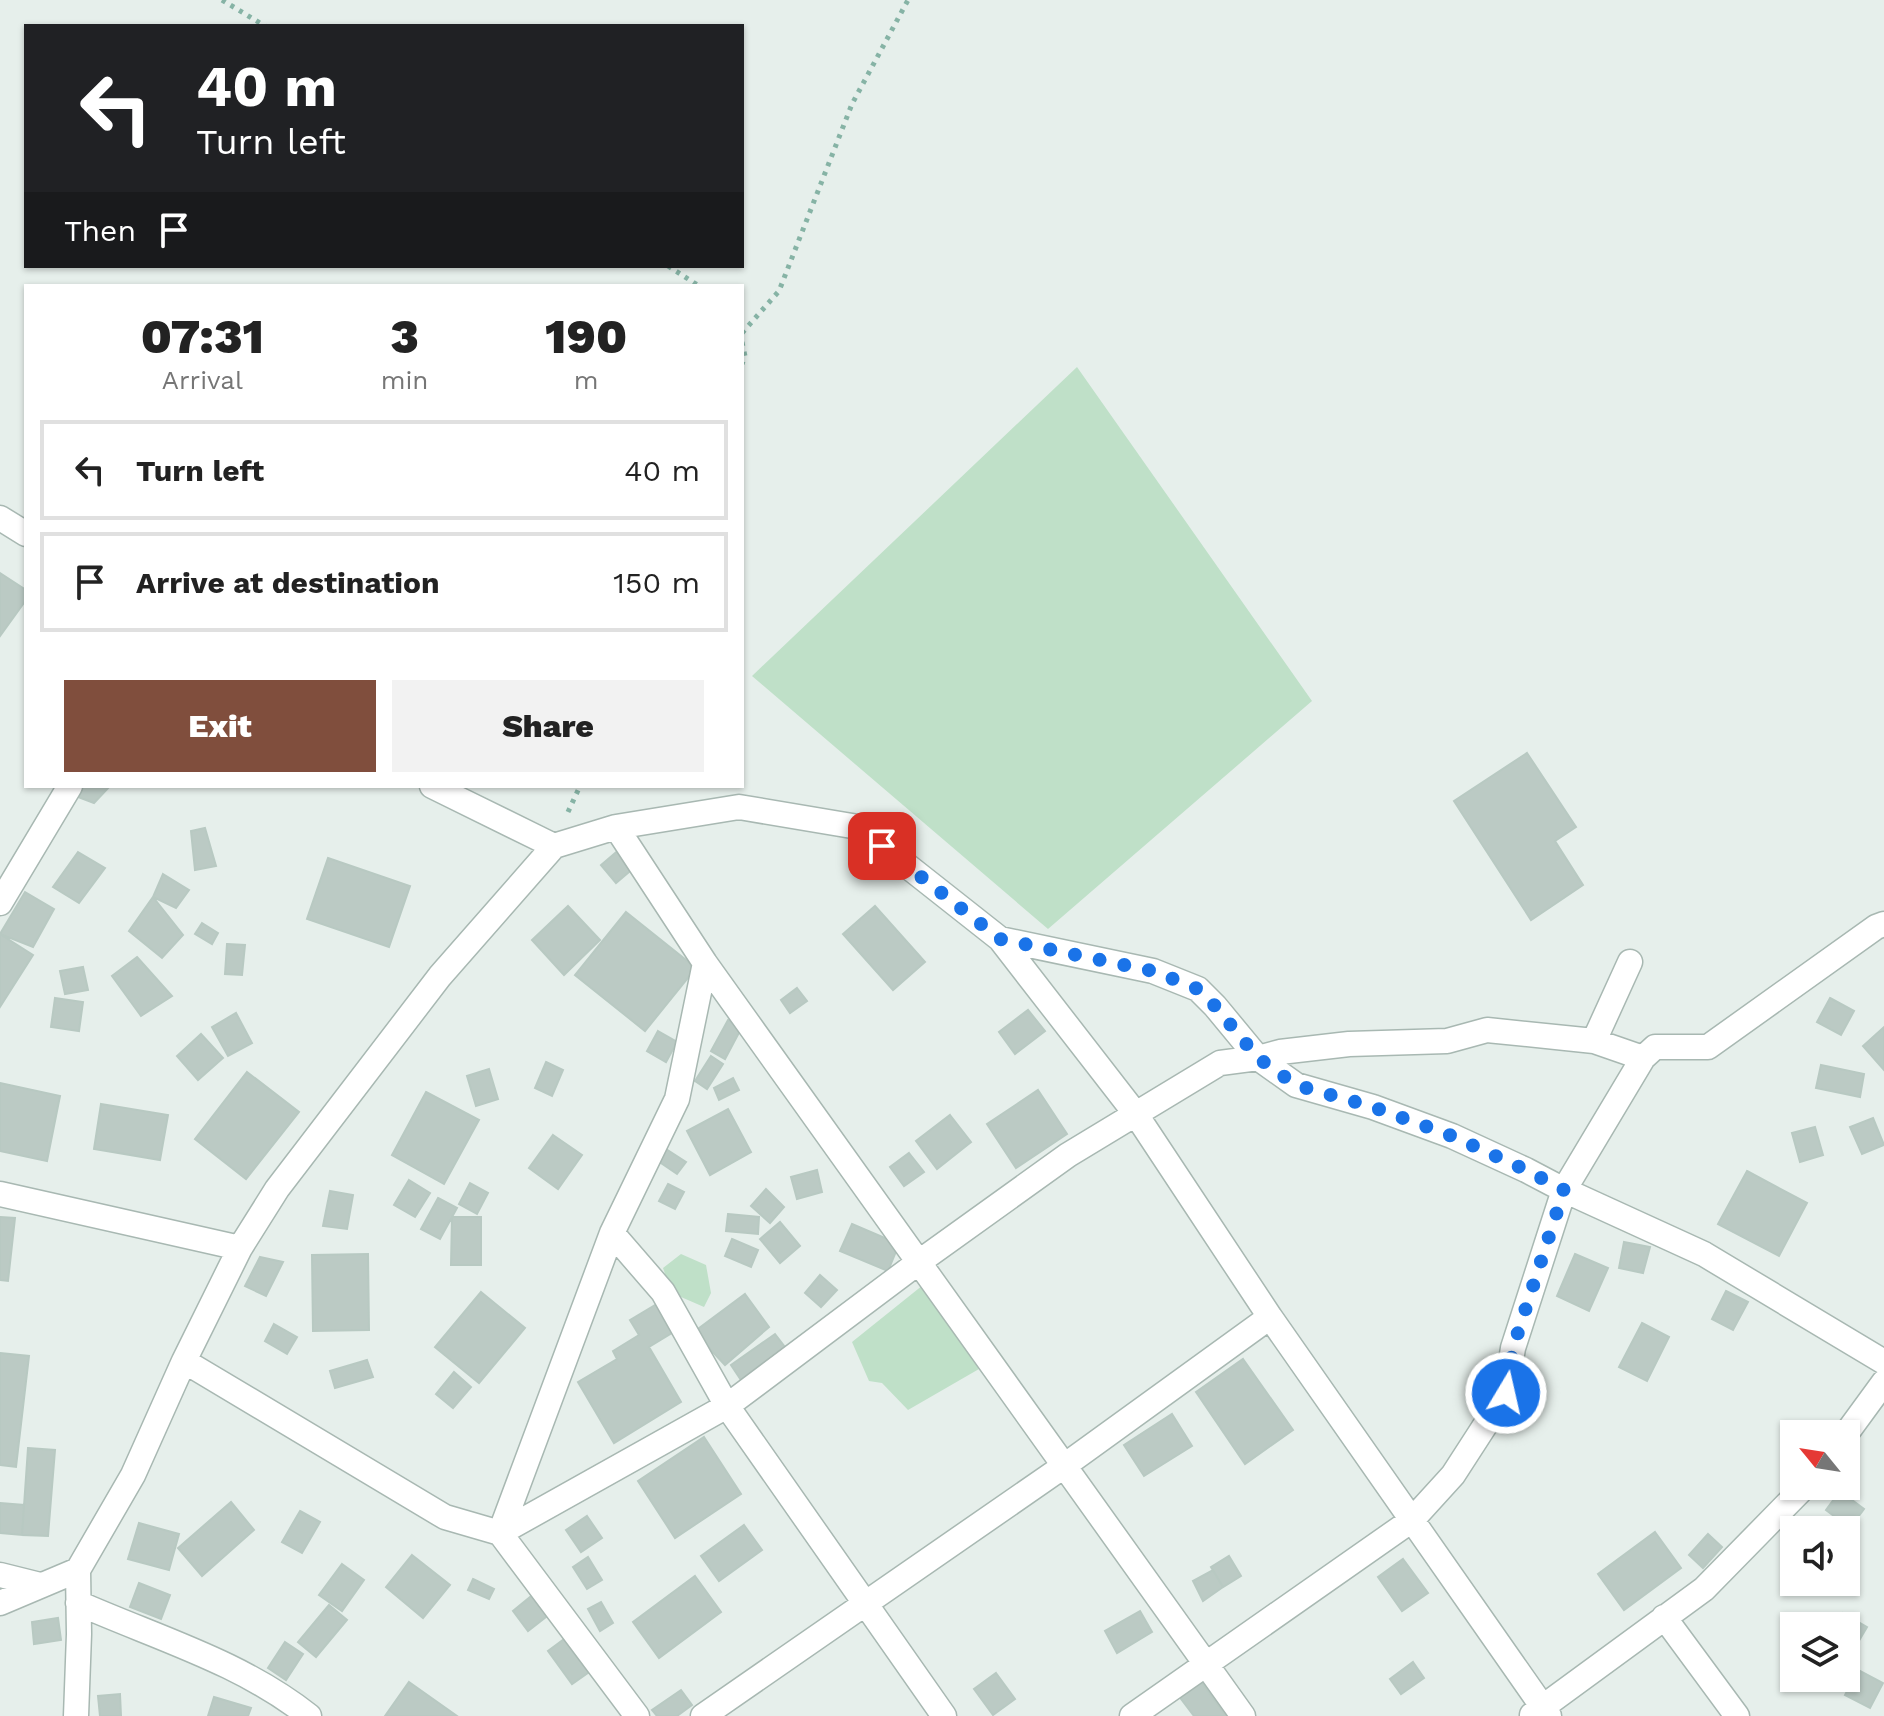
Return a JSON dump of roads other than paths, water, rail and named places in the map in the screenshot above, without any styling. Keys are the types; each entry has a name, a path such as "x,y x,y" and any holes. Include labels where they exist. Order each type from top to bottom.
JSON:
{"street":[{"path":"0,518 24,533"},
{"path":"0,903 69,788"},
{"path":"436,788 554,846"},
{"path":"76,1716 78,1570 133,1475 184,1361 240,1248 277,1189 440,976 554,846 616,827 739,807 858,827 1000,939 1135,1113 1270,1317 1412,1520 1541,1713 1704,1589 1791,1500"},
{"path":"616,827 705,963 1243,1716"},
{"path":"1132,1716 1412,1520 1453,1475 1506,1393 1513,1348 1564,1190 1643,1058 1655,1047 1708,1047 1884,924"},
{"path":"1000,939 1153,971 1198,989 1258,1058 1296,1085 1373,1107 1452,1136 1526,1170 1704,1254 1884,1362"},
{"path":"1594,1041 1630,962"},
{"path":"500,1533 612,1233 677,1099 705,963"},
{"path":"500,1533 727,1406 1068,1155 1220,1063 1349,1044 1447,1041 1487,1030 1594,1041 1643,1058"},
{"path":"0,1194 240,1248"},
{"path":"612,1233 663,1292 727,1406 944,1716"},
{"path":"703,1716 1064,1466 1270,1317"},
{"path":"184,1361 445,1517 500,1533 637,1716"},
{"path":"1856,1420 1884,1382"},
{"path":"0,1603 78,1570"},
{"path":"0,1575 40,1585"},
{"path":"78,1603 235,1670 282,1695 309,1716"},
{"path":"1664,1617 1737,1716"}]}
